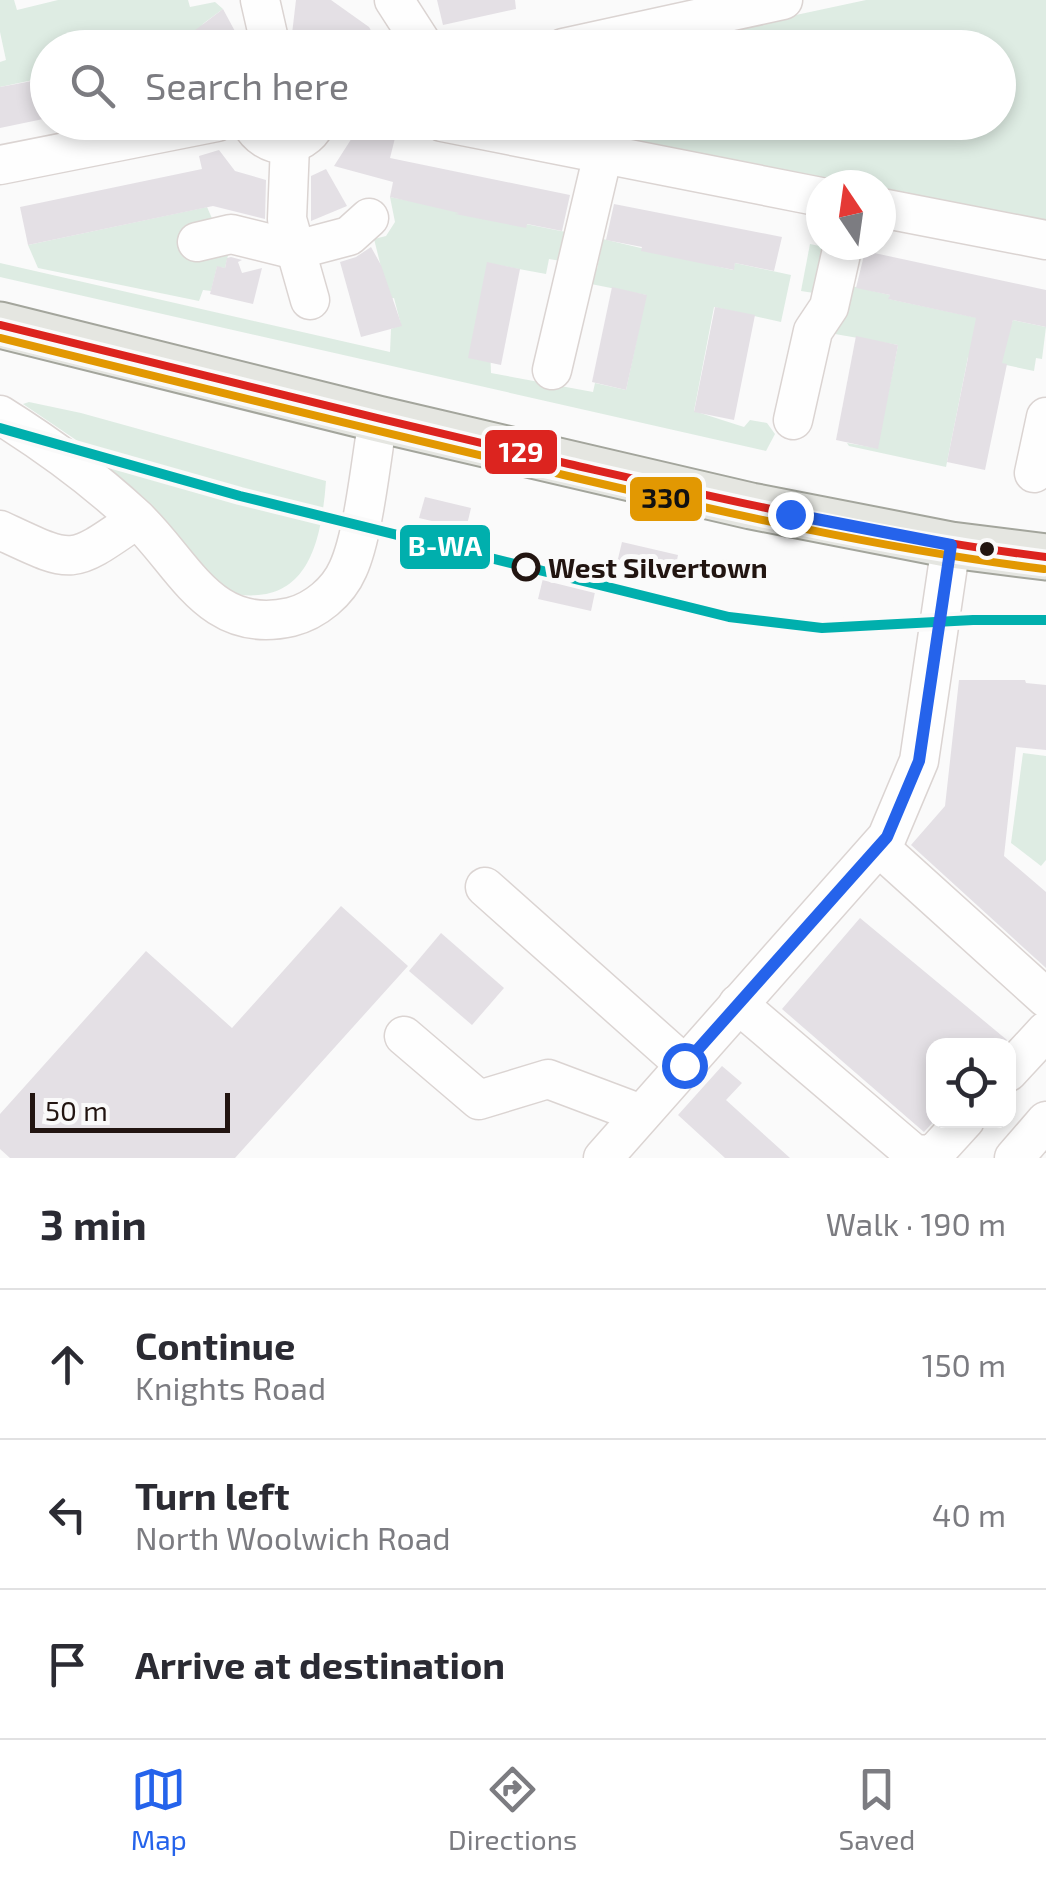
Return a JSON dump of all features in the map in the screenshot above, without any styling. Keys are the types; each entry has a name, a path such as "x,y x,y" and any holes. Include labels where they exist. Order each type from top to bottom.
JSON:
{"main road":[{"path":"0,324 378,419 751,506 951,545 1046,558"}],"street":[{"path":"260,0 267,30"},
{"path":"394,0 413,30"},
{"path":"642,30 764,2"},
{"path":"1,166 129,140"},
{"path":"302,140 287,219 310,300"},
{"path":"544,140 806,193"},
{"path":"552,370 603,154"},
{"path":"896,211 1046,240"},
{"path":"197,242 231,234 296,250 348,236 369,218"},
{"path":"793,420 813,331 830,307 840,260"},
{"path":"0,414 52,447 137,519 197,591 225,610 275,621 300,615 333,592 350,566 378,419"},
{"path":"1034,472 1046,417"},
{"path":"0,530 56,556 78,556 137,519"},
{"path":"606,1157 887,837 919,761 951,545"},
{"path":"878,846 1046,998"},
{"path":"485,887 684,1065"},
{"path":"738,1004 914,1154 934,1154 957,1128"},
{"path":"1016,1064 1046,1032"},
{"path":"404,1036 479,1100 548,1079 642,1114"},
{"path":"1014,1158 1046,1122"}],"shaded area":[{"path":"0,0 14,0 17,10 58,0 188,0 190,7 215,2 223,9 198,30 30,30 30,81 0,87 0,62 6,60 0,32"},
{"path":"866,0 1046,0 1046,222 896,194 896,170 806,170 806,177 609,140 1016,140 1016,30 726,30"},
{"path":"390,197 566,232 561,261 549,259 546,274 487,263 491,373 593,392 595,383 626,390 646,295 586,283 589,268 597,269 603,239 733,270 735,263 791,275 781,322 714,307 694,411 744,427 750,420 767,423 775,434 766,451 0,277 0,263 390,352 391,329 401,325 394,298 389,299 374,239 386,236 395,222"},
{"path":"207,207 214,223 231,243 225,268 217,267 211,291 203,290 199,301 38,268 28,245"},
{"path":"807,260 827,260 820,294 801,291"},
{"path":"843,284 890,295 889,299 1011,325 1013,320 1046,327 1042,359 1036,358 1034,371 968,357 946,467 849,446 847,443 877,448 898,345 835,334"},
{"path":"29,402 326,481 319,529 304,568 291,583 274,592 224,592 82,444 23,404"},
{"path":"1023,753 1046,756 1046,860 1041,866 1011,843"}],"building":[{"path":"296,0 331,0 371,30 292,30"},
{"path":"437,0 515,0 516,9 443,25"},
{"path":"223,9 234,30 195,30"},
{"path":"30,81 30,122 0,128 0,87"},
{"path":"351,140 394,140 390,158 570,195 562,231 527,224 526,228 390,197 393,182 334,166"},
{"path":"219,150 235,171 266,180 265,219 213,206 28,245 20,207 202,169 199,156"},
{"path":"326,169 347,206 311,221 311,176"},
{"path":"614,204 782,237 774,271 735,263 734,270 606,240"},
{"path":"371,247 402,326 361,337 340,262"},
{"path":"227,258 242,260 238,262 242,273 262,268 253,304 210,294 217,266 225,268"},
{"path":"896,258 1046,290 1046,327 1013,320 985,470 947,462 976,318 856,288 863,260"},
{"path":"487,262 520,269 501,365 468,358"},
{"path":"612,287 647,295 626,390 592,382"},
{"path":"715,307 755,315 734,420 694,412"},
{"path":"856,336 898,345 878,449 836,440"},
{"path":"425,497 471,508 466,529 419,518"},
{"path":"622,542 678,555 674,574 617,563"},
{"path":"546,566 598,578 591,611 538,599"},
{"path":"959,680 1025,680 1046,685 1046,750 1016,747 1004,856 1046,892 1046,968 911,845 945,806"},
{"path":"341,906 408,966 235,1158 10,1158 0,1149 0,1114 146,951 232,1028"},
{"path":"860,918 1005,1038 926,1038 928,1128 924,1132 782,1009"},
{"path":"441,933 504,988 472,1025 409,971"},
{"path":"722,1066 742,1083 726,1100 790,1158 725,1158 678,1115"}],"transit line":[{"name":"129","path":"0,325 688,491 866,528 1046,557"},
{"name":"330","path":"0,338 686,503 864,541 1044,569"},
{"name":"B-WA","path":"0,428 240,496 729,617 822,628 1046,620"}],"place":[{"name":"West Silvertown","path":"526,567"}],"route":[{"path":"684,1065 887,837 919,761 951,545 790,514"}]}
